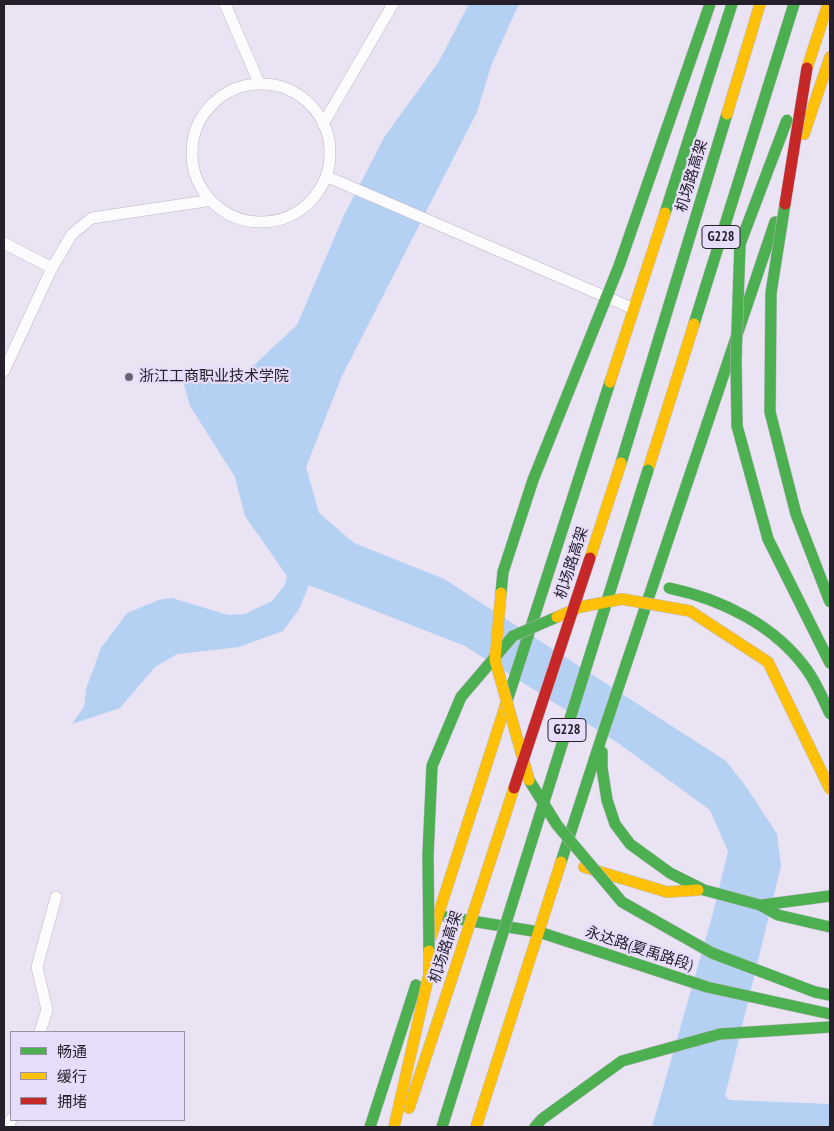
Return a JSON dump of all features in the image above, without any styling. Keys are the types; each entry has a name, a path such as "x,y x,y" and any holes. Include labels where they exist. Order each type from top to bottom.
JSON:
{"main road":[{"path":"710,4 619,266 533,480 503,572 495,660 527,776 557,825 622,902 712,953 815,992 830,995"},
{"path":"370,1127 732,4"},
{"name":"机场路高架","path":"403,1127 621,463 760,4"},
{"name":"G228","path":"442,1127 794,4"},
{"path":"828,4 807,68 740,244 736,359 737,426 768,539 830,663"},
{"path":"476,1127 626,664 830,57"},
{"path":"807,68 771,294 770,412 796,514 830,602"},
{"path":"394,1127 429,974 428,855 432,766 461,697 513,636 580,607 636,586 681,590 726,605 768,631 805,667 830,714"},
{"path":"580,607 622,598 690,611 768,662 830,789"},
{"path":"603,734 602,768 607,800 615,824 630,844 670,873 704,890 760,905 778,915 830,927"},
{"path":"562,860 667,892 704,890"},
{"path":"760,905 830,896"},
{"name":"永达路(夏禹路段)","path":"438,916 539,932 707,987 830,1014"},
{"path":"536,1127 542,1119 622,1061 720,1034 830,1027"}],"lane":[{"path":"225,4 259,83"},
{"path":"323,124 393,4"},
{"path":"259,83 292,90 318,112 323,124 331,143 328,177 309,205 280,221 246,222 216,207 196,180 191,147 202,115 226,92 259,83"},
{"path":"328,177 634,309"},
{"path":"4,371 52,268 72,234 92,218 206,201"},
{"path":"4,243 52,268"},
{"path":"40,1031 47,1010 37,967 56,897"}],"water":[{"path":"469,4 519,4 492,63 477,112 342,376 306,467 319,513 354,543 444,579 726,761 747,788 777,834 781,866 725,1096 730,1100 830,1104 830,1127 652,1127 713,913 728,851 710,810 618,743 465,646 309,585 299,609 283,631 239,647 177,654 155,667 120,708 72,724 84,707 86,689 101,648 127,613 159,600 172,598 228,615 245,614 272,601 285,585 287,576 245,516 235,477 190,406 183,381 199,372 236,382 297,325 344,215 385,136 438,63"}],"traffic: fast":[{"path":"501,593 503,572 533,480 619,266 710,4"},
{"path":"665,213 732,4"},
{"path":"694,324 794,4"},
{"path":"621,463 727,114"},
{"path":"768,539 737,426 736,359 740,244 787,120"},
{"path":"785,204 771,293 770,412 796,514 830,602"},
{"path":"561,862 775,222"},
{"path":"506,704 610,382"},
{"path":"485,990 648,470"},
{"path":"768,539 830,663"},
{"path":"669,588 708,599 746,616 763,627 794,654 807,670 830,714"},
{"path":"429,951 428,855 432,766 461,697 513,636 557,617"},
{"path":"602,752 602,768 607,800 615,824 630,844 670,873 704,890 760,905 778,915 830,927"},
{"path":"529,780 557,825 622,902 712,953 815,992 830,995"},
{"path":"762,905 830,896"},
{"path":"447,917 539,932 707,987 830,1014"},
{"path":"370,1127 416,985"},
{"path":"442,1127 485,990"},
{"path":"535,1127 542,1119 622,1061 720,1034 830,1027"}],"traffic: slow":[{"path":"727,114 760,4"},
{"path":"807,68 828,4"},
{"path":"804,134 830,57"},
{"path":"610,382 665,213"},
{"path":"648,470 694,324"},
{"path":"590,558 621,463"},
{"path":"501,593 495,660 529,780"},
{"path":"557,617 580,607 622,599 690,611 768,662 830,789"},
{"path":"431,937 506,704"},
{"path":"454,972 514,788"},
{"path":"476,1127 561,862"},
{"path":"584,867 667,892 698,890"},
{"path":"394,1127 429,974 429,951"},
{"path":"409,1108 454,972"}],"traffic: jam":[{"path":"785,204 807,68"},
{"path":"514,788 590,558"}],"place":[{"name":"浙江工商职业技术学院","path":"129,377"}]}
